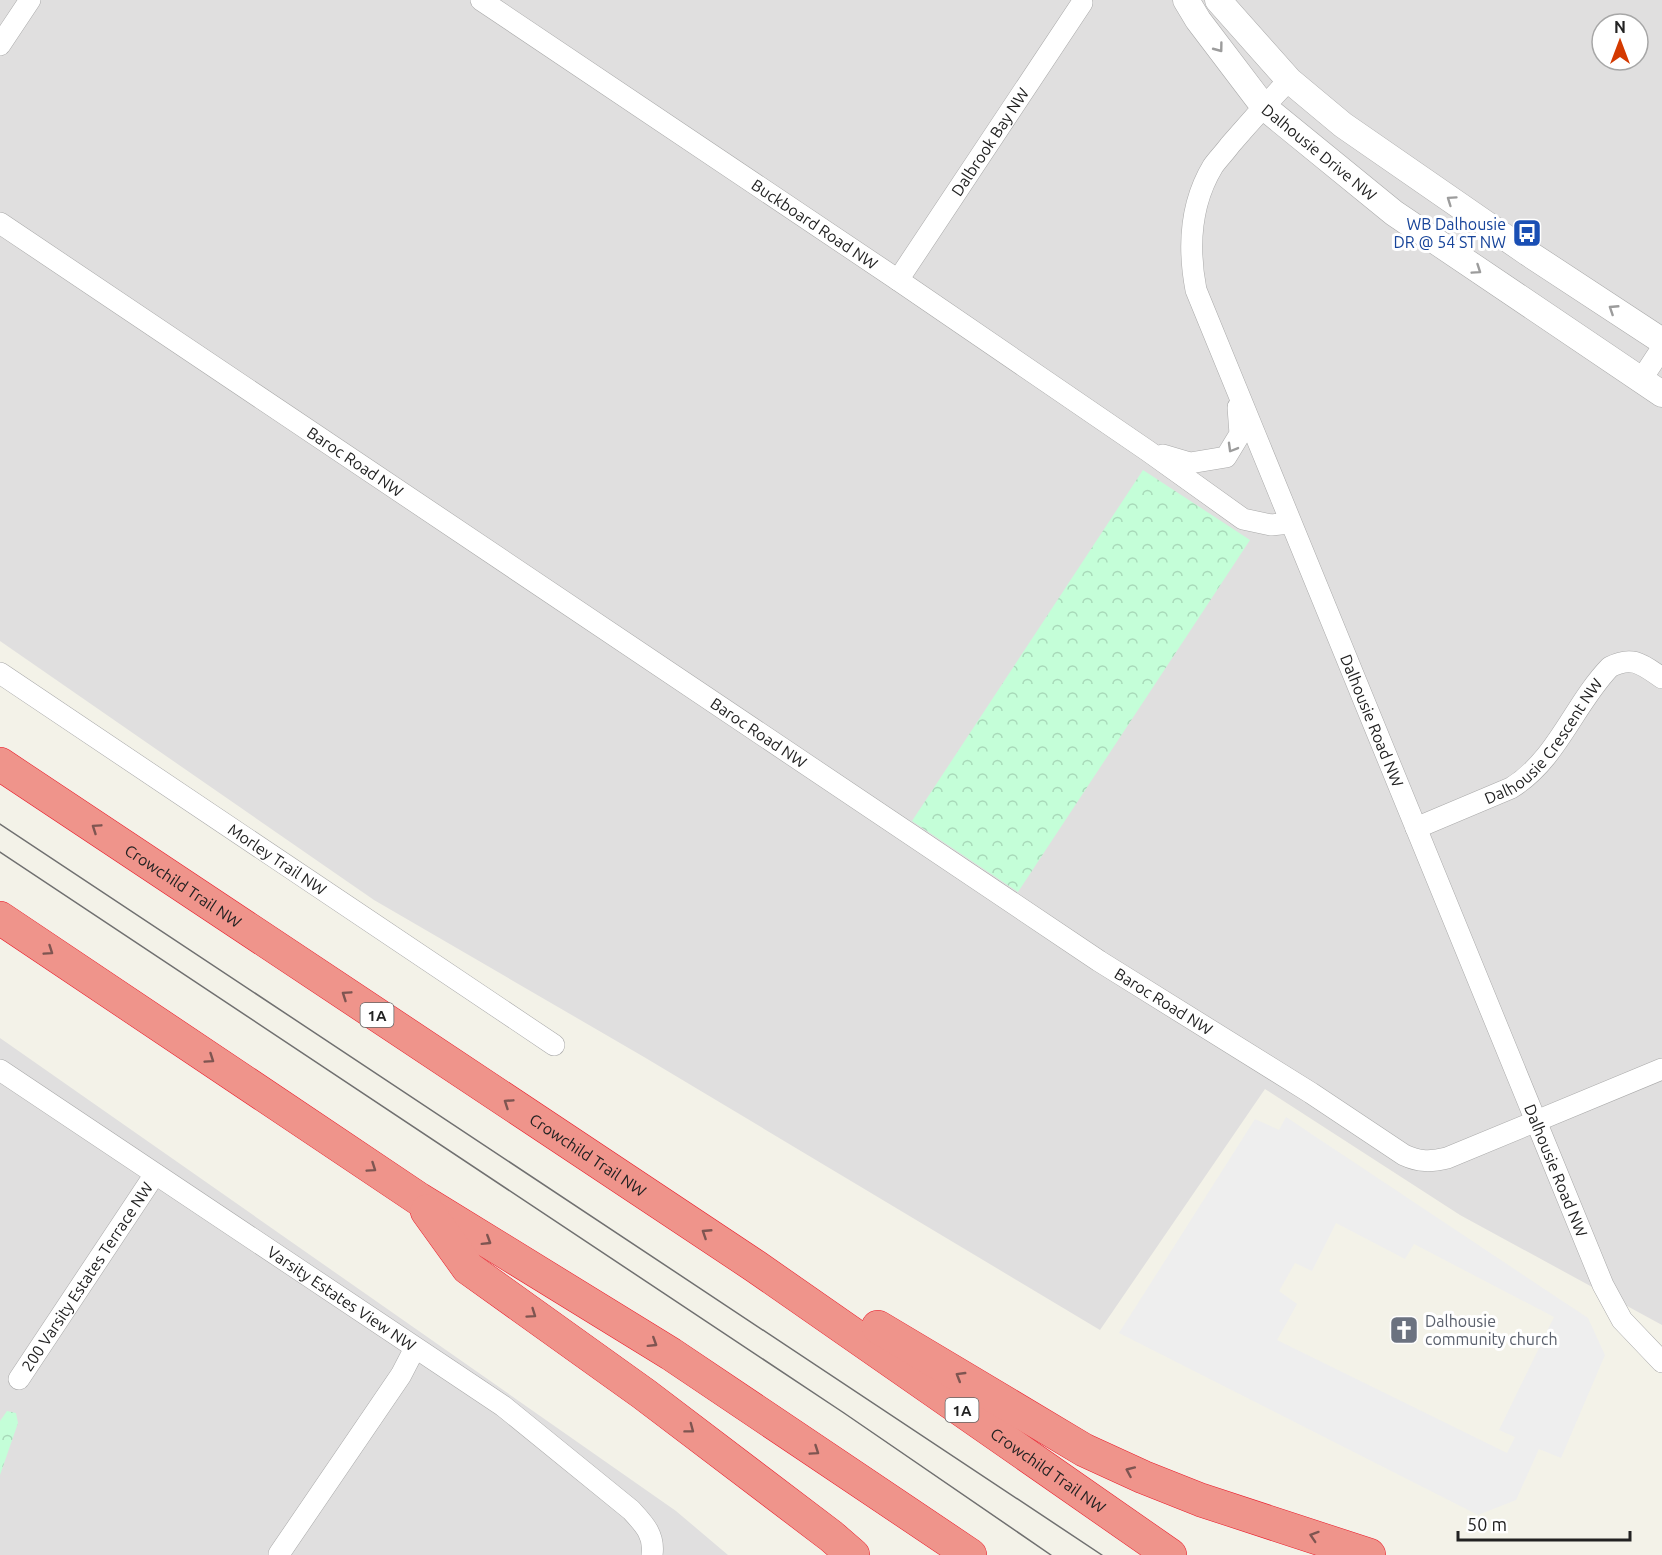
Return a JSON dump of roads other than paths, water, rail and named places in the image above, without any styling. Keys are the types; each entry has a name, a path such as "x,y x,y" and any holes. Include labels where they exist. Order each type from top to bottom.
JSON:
{"highway":[{"name":"Crowchild Trail NW","path":"0,764 755,1266 1170,1555"},
{"path":"0,918 419,1199 671,1354 970,1555"},
{"path":"419,1199 468,1268 644,1394 822,1528 853,1555"},
{"path":"755,1266 812,1288 1084,1450 1143,1477 1202,1500 1369,1555"}],"street":[{"path":"0,45 30,0"},
{"name":"Buckboard Road NW","path":"481,0 898,280 1243,519 1271,525 1290,523"},
{"name":"Dalhousie Drive NW","path":"1186,0 1198,20 1264,107 1394,213 1662,394"},
{"path":"1218,0 1289,80 1343,125 1528,254 1662,341"},
{"name":"Dalbrook Bay NW","path":"898,280 1082,3"},
{"name":"Dalhousie Road NW","path":"1289,80 1214,165 1203,186 1192,230 1191,260 1196,290 1604,1285 1622,1320 1662,1362"},
{"name":"Baroc Road NW","path":"0,223 1099,961 1311,1093 1398,1152 1414,1160 1447,1158 1537,1121"},
{"path":"1641,380 1662,348"},
{"name":"Buckboard Road NW","path":"1148,451 1190,463 1226,457 1240,434 1237,392"},
{"name":"Dalhousie Crescent NW","path":"1416,828 1522,782 1545,758 1610,667 1619,663 1636,662 1662,678"},
{"name":"Morley Trail NW","path":"0,674 554,1045"},
{"path":"1537,1121 1662,1069"},
{"name":"Varsity Estates View NW","path":"0,1070 502,1406 631,1510 652,1539 652,1555"},
{"name":"200 Varsity Estates Terrace NW","path":"19,1380 156,1174"},
{"path":"279,1554 401,1375 415,1348"}],"tram line":[{"path":"0,824 1102,1555"},
{"path":"0,852 844,1413 1051,1555"}],"place":[{"name":"WB Dalhousie DR @ 54 ST NW","path":"1527,233"},
{"name":"Dalhousie community church","path":"1404,1330"}]}
